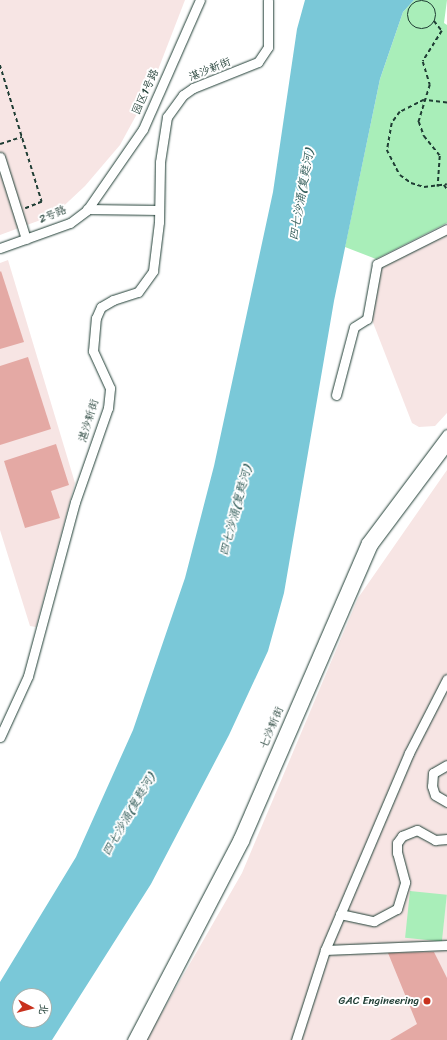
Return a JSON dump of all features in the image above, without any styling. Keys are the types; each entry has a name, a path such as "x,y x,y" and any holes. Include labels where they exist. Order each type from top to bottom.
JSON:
{"street":[{"name":"园区1号路","path":"105,188 143,129 200,0"},
{"name":"湛沙新街","path":"0,737 28,676 75,502 108,408 110,388 93,351 96,318 101,308 112,300 138,292 146,285 153,271 159,210 160,162 167,117 183,95 193,88 258,62 268,47 268,0"},
{"path":"1,161 26,239"},
{"name":"2号路","path":"0,248 70,223 87,209 105,188"},
{"path":"87,209 159,210"},
{"path":"336,395 354,327 367,319 377,264 447,229"},
{"name":"七沙新街","path":"132,1040 238,838 366,542 447,434"},
{"name":"七沙新街","path":"141,1040 244,841 373,545 447,446"},
{"path":"296,1040 325,950 340,914 409,753 447,679"},
{"path":"447,765 433,773 432,786 435,795 447,802"},
{"path":"340,914 374,921 397,909 405,882 397,852 397,842 402,836 417,830 435,840 447,839"},
{"path":"325,950 447,945"}],"path":[{"path":"434,21 428,27 416,27 408,16 411,7 418,2 427,2 434,8 434,21 442,31 423,62 430,85 418,122 424,136 440,156 438,187"},
{"path":"0,65 42,202 17,212"},
{"path":"447,103 424,100 400,112 392,123 387,150 400,175 424,187 438,187 447,184"},
{"path":"0,144 22,137"},
{"path":"444,185 447,189"}],"shaded area":[{"path":"0,0 185,0 151,88 120,145 85,186 54,215 0,235"},
{"path":"447,234 447,413 435,426 419,427 412,423 372,320 382,264"},
{"path":"8,260 75,483 36,627 30,626 0,530 0,263"},
{"path":"447,470 447,1040 146,1040 242,873 358,598"}],"green space":[{"path":"414,0 447,0 444,23 447,25 447,223 376,259 345,247 380,79 403,12"},
{"path":"410,891 447,895 442,942 405,938"}],"water":[{"name":"四七沙涌(复甦河)","path":"305,0 414,0 403,12 380,79 334,301 284,593 268,651 229,735 151,884 52,1040 0,1040 0,982 76,857 133,730 185,578 214,466 273,192 297,29"}],"building":[{"path":"1,271 24,342 0,349 0,272"},
{"path":"28,357 51,429 0,445 0,366"},
{"path":"56,444 69,485 51,491 60,518 25,528 4,461"},
{"name":"GAC Engineering","path":"434,952 447,978 447,1040 390,1040 417,1024 388,953"}],"place":[{"name":"GAC Engineering","path":"427,1001"}]}
